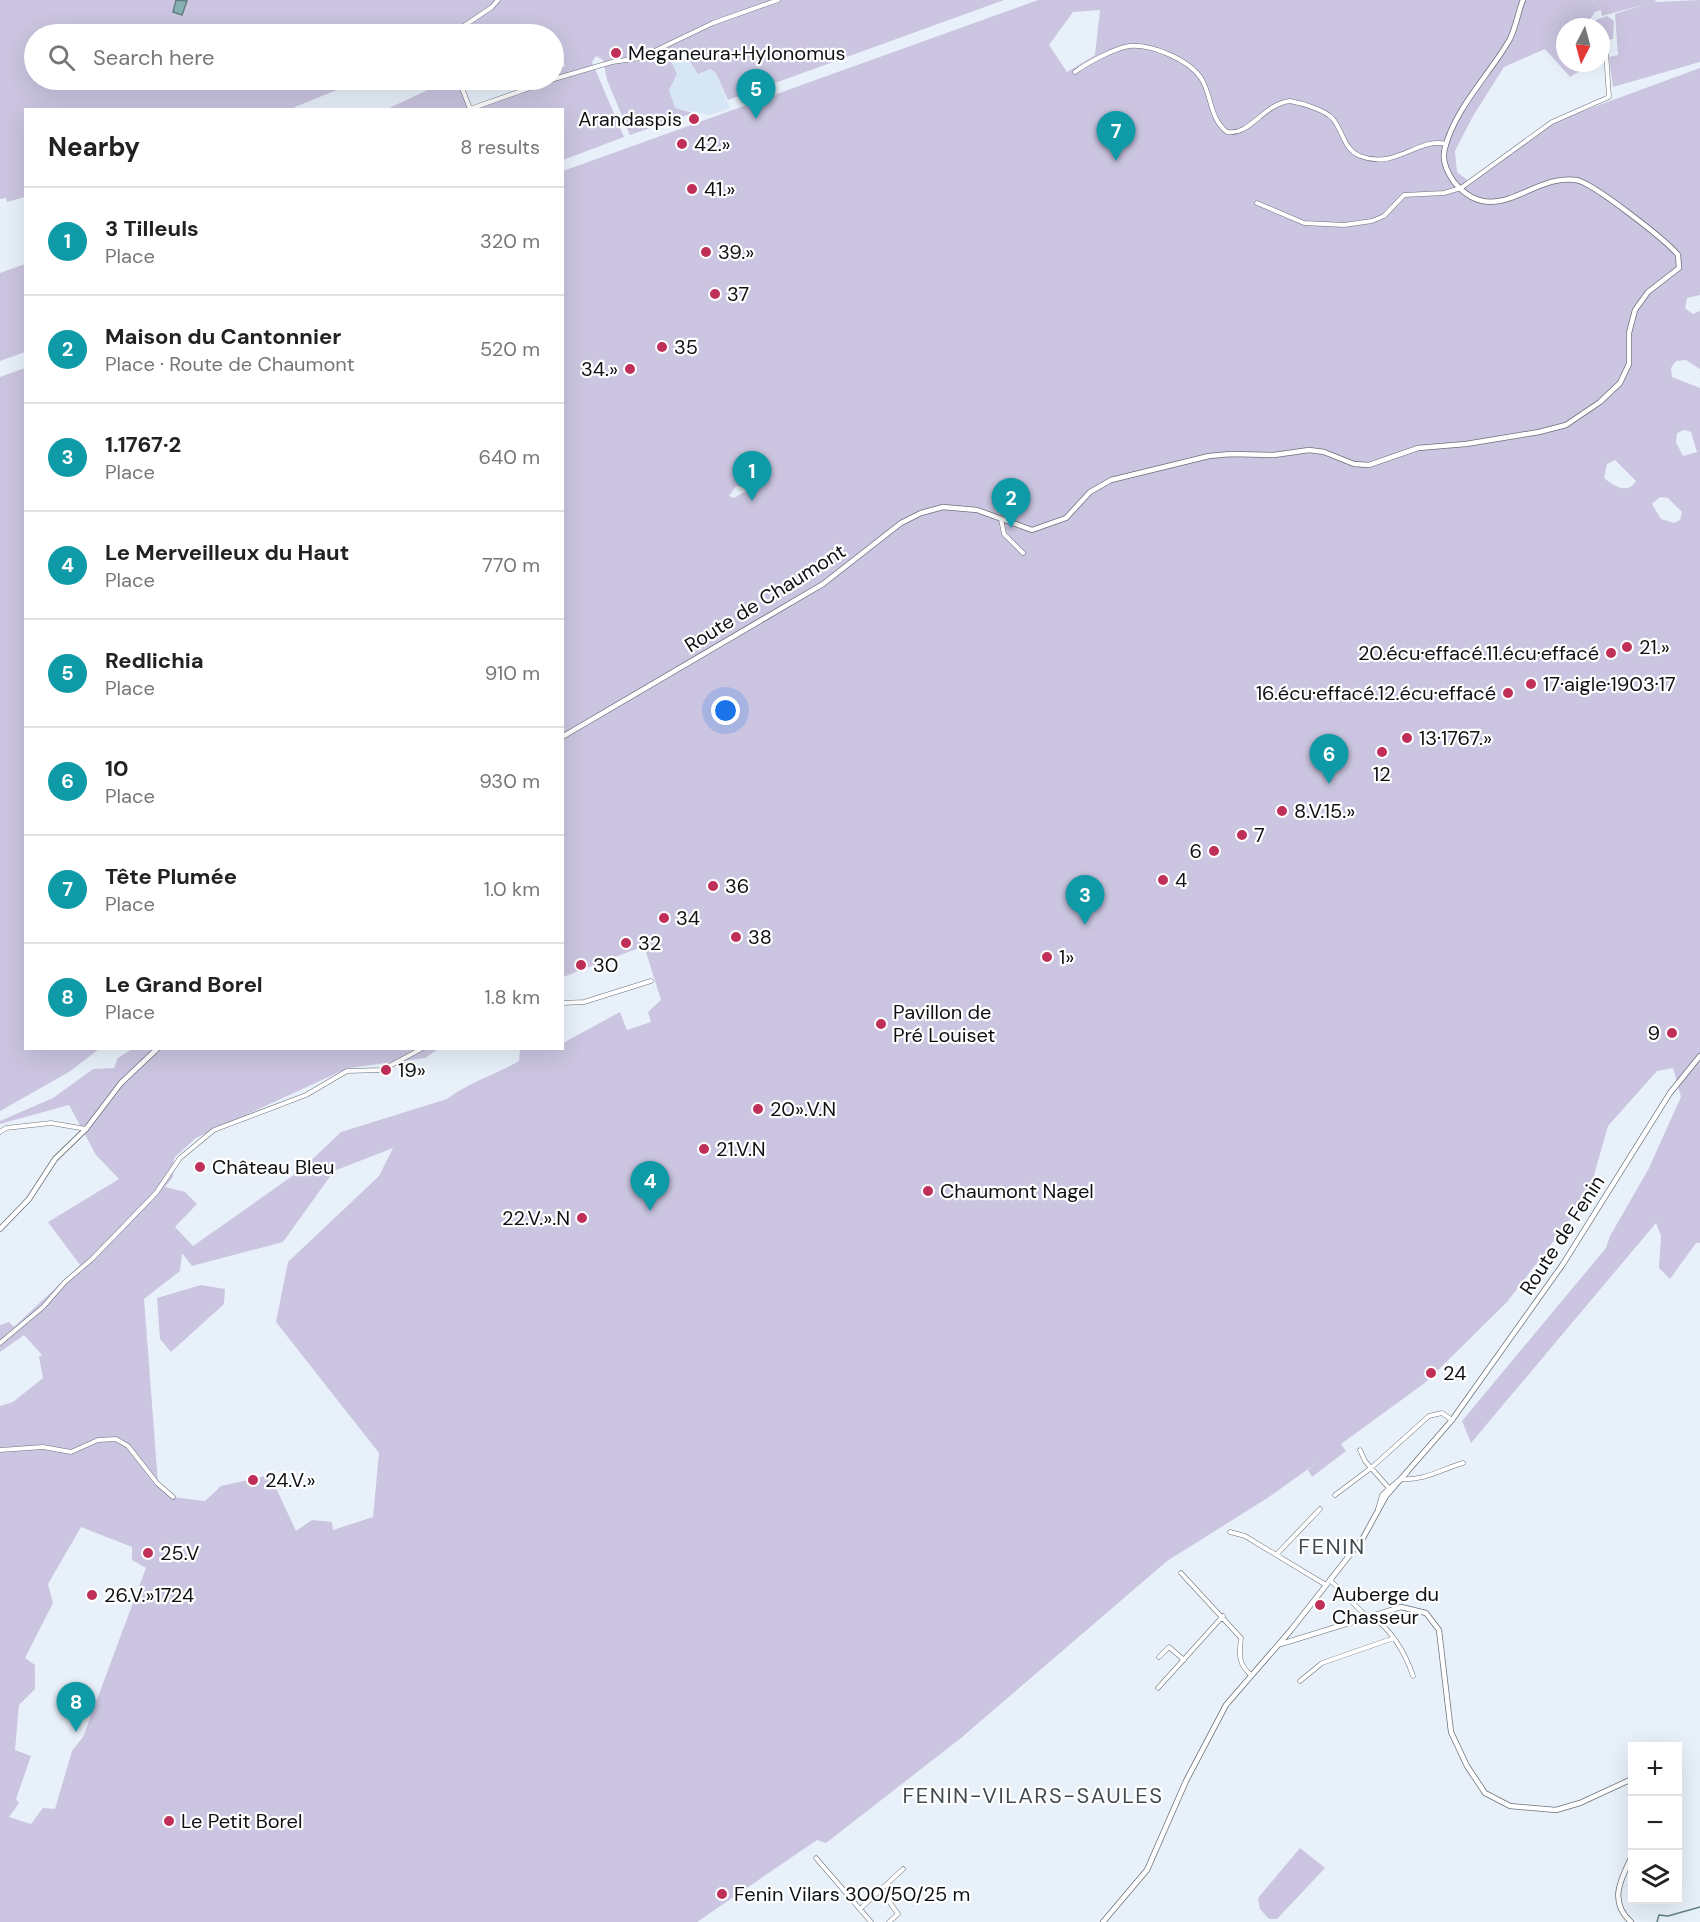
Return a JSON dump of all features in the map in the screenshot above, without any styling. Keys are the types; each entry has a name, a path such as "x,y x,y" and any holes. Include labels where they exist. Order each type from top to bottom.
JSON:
{"street":[{"path":"467,24 492,8 498,0"},
{"path":"564,76 612,62 640,58 713,23 778,0"},
{"path":"1461,189 1446,167 1444,156 1446,144 1478,86 1511,37 1523,0"},
{"path":"1075,72 1092,60 1128,46 1162,52 1185,65 1202,79 1212,111 1220,126 1227,132 1244,129 1276,104 1290,101 1329,116 1352,150 1362,157 1392,159 1423,146 1446,144"},
{"path":"1257,203 1304,223 1344,225 1379,219 1404,195 1444,193 1461,189 1552,122 1609,97 1607,72"},
{"path":"463,90 470,108"},
{"path":"473,108 523,90"},
{"name":"Route de Chaumont","path":"564,736 823,584 902,523 921,513 943,507 977,510 1028,530 1039,529 1066,518 1090,492 1111,480 1209,456 1231,453 1274,455 1309,450 1324,452 1354,464 1368,465 1427,446 1466,444 1539,432 1566,424 1583,415 1613,391 1624,377 1629,364 1630,324 1635,310 1653,287 1677,271 1680,264 1678,255 1597,190 1581,181 1555,181 1501,202 1481,200 1461,189"},
{"path":"1000,518 1004,534 1023,553"},
{"path":"564,1003 584,1002 651,981"},
{"path":"0,1229 28,1200 59,1154 86,1129 121,1083 156,1050"},
{"path":"0,1343 43,1307 65,1282 92,1259 156,1193 180,1158 214,1130 306,1095 347,1071 382,1070 419,1050"},
{"name":"Route de Fenin","path":"1103,1922 1147,1870 1186,1780 1226,1705 1291,1630 1364,1538 1383,1500 1452,1420 1563,1264 1670,1093 1700,1056"},
{"path":"0,1132 6,1128 51,1123 86,1129"},
{"path":"1335,1495 1371,1468 1429,1416 1442,1413 1452,1420"},
{"path":"0,1450 43,1447 71,1452 103,1439 116,1439 124,1443 173,1497"},
{"path":"1360,1450 1371,1468 1388,1487"},
{"path":"1401,1479 1432,1476 1445,1468 1463,1463"},
{"path":"1378,1511 1380,1498 1388,1487 1403,1473 1407,1473"},
{"path":"1277,1554 1320,1509"},
{"path":"1230,1532 1245,1536 1326,1585"},
{"path":"1181,1573 1223,1616 1240,1638 1239,1655 1242,1667 1251,1675"},
{"path":"1330,1580 1394,1638 1407,1658 1413,1676"},
{"path":"1279,1644 1401,1607 1413,1608 1426,1613 1437,1625 1443,1650 1451,1732 1474,1780 1495,1800 1510,1806 1556,1810 1580,1803 1628,1781"},
{"path":"1158,1688 1223,1616"},
{"path":"1291,1630 1296,1638"},
{"path":"1300,1681 1322,1663 1394,1638"},
{"path":"1159,1658 1169,1647 1184,1660"},
{"path":"816,1858 871,1922"},
{"path":"1628,1866 1617,1893 1620,1908 1630,1922"},
{"path":"860,1909 903,1869"},
{"path":"889,1922 898,1914 888,1900 892,1894"}],"shaded area":[{"path":"0,0 176,0 173,12 187,1 182,0 1004,0 728,100 716,73 710,69 698,74 682,49 667,53 677,74 669,90 675,108 693,113 630,135 607,80 603,60 596,56 592,62 624,137 564,160 564,108 479,108 523,93 523,90 564,90 564,24 24,24 24,90 337,90 292,108 24,108 24,197 7,202 6,198 0,199"},
{"path":"176,0 187,1 182,15 173,12"},
{"path":"1038,0 1594,0 1595,2 1595,0 1655,0 1656,2 1700,0 1700,62 1613,87 1610,57 1618,55 1615,14 1643,5 1602,16 1601,10 1595,12 1591,18 1556,18 1556,61 1545,49 1504,67 1473,116 1455,151 1457,172 1471,183 1553,122 1700,68 1700,295 1687,298 1685,308 1693,314 1700,311 1700,369 1686,360 1676,361 1671,368 1672,377 1700,388 1700,1243 1696,1243 1670,1279 1659,1268 1661,1236 1656,1223 1471,1443 1462,1421 1606,1248 1610,1236 1648,1170 1681,1097 1673,1068 1657,1071 1608,1126 1588,1196 1507,1302 1426,1382 1341,1444 1346,1451 1312,1477 1308,1470 1318,1462 1269,1497 1167,1561 961,1738 826,1843 817,1840 697,1922 0,1922 0,1406 13,1402 43,1378 39,1357 42,1355 24,1335 0,1352 0,1325 9,1322 14,1327 80,1265 48,1222 119,1179 96,1155 69,1105 0,1124 0,1121 53,1098 93,1069 114,1068 118,1058 130,1050 437,1050 425,1058 348,1068 196,1138 174,1158 173,1177 165,1187 185,1192 197,1204 175,1227 193,1246 301,1170 341,1132 447,1099 519,1061 520,1050 564,1050 564,1042 620,1012 627,1030 651,1022 648,1012 661,1000 644,946 564,977 564,171","holes":["1100,10 1095,55 1067,72 1049,45 1073,12","1684,430 1691,432 1697,452 1683,456 1676,442 1677,433","1615,460 1636,481 1629,488 1620,488 1604,478 1607,464","736,486 746,486 748,490 734,498 729,496","1660,497 1668,498 1682,512 1680,520 1674,523 1661,519 1652,504","393,1148 379,1176 288,1262 276,1322 379,1453 373,1517 333,1530 332,1522 312,1520 296,1531 270,1475 221,1486 205,1501 173,1497 158,1483 144,1299 180,1271 182,1253 192,1266 283,1242 334,1171","81,1527 132,1547 132,1560 146,1568 83,1737 72,1751 55,1809 43,1808 31,1824 9,1817 19,1803 16,1799 31,1756 15,1750 19,1705 35,1689 35,1665 25,1658 53,1603 48,1584"]},
{"path":"1610,18 1614,21 1613,39 1610,39"},
{"path":"682,49 688,56 716,73 730,108 710,115 675,108 669,90 667,53"},
{"path":"1566,72 1578,72 1570,77"},
{"path":"428,90 462,90 468,108 389,108"},
{"path":"24,264 24,352 0,361 0,273"},
{"path":"24,368 24,1050 98,1050 69,1072 0,1111 0,377"},
{"path":"201,1285 225,1289 224,1304 171,1352 160,1339 157,1298"},
{"path":"1300,1848 1325,1868 1277,1919 1269,1919 1260,1909 1258,1898"}],"waterway":[{"path":"1657,1922 1659,1915 1668,1916 1700,1907"}],"place":[{"name":"Meganeura+Hylonomus","path":"616,53"},
{"name":"Arandaspis","path":"694,119"},
{"name":"Redlichia","path":"756,119"},
{"name":"42.»","path":"682,144"},
{"name":"Tête Plumée","path":"1116,161"},
{"name":"41.»","path":"692,189"},
{"name":"39.»","path":"706,252"},
{"name":"37","path":"715,294"},
{"name":"35","path":"662,347"},
{"name":"34.»","path":"630,369"},
{"name":"3 Tilleuls","path":"752,501"},
{"name":"Maison du Cantonnier","path":"1011,528"},
{"name":"21.»","path":"1627,647"},
{"name":"20.écu·effacé.11.écu·effacé","path":"1611,653"},
{"name":"17·aigle·1903·17","path":"1531,684"},
{"name":"16.écu·effacé.12.écu·effacé","path":"1508,693"},
{"name":"13·1767.»","path":"1407,738"},
{"name":"12","path":"1382,752"},
{"name":"10","path":"1329,784"},
{"name":"8.V.15.»","path":"1282,811"},
{"name":"7","path":"1242,835"},
{"name":"6","path":"1214,851"},
{"name":"4","path":"1163,880"},
{"name":"36","path":"713,886"},
{"name":"34","path":"664,918"},
{"name":"1.1767·2","path":"1085,925"},
{"name":"38","path":"736,937"},
{"name":"32","path":"626,943"},
{"name":"1»","path":"1047,957"},
{"name":"30","path":"581,965"},
{"name":"Pavillon de Pré Louiset","path":"881,1024"},
{"name":"9","path":"1672,1033"},
{"name":"19»","path":"386,1070"},
{"name":"20».V.N","path":"758,1109"},
{"name":"21.V.N","path":"704,1149"},
{"name":"Château Bleu","path":"200,1167"},
{"name":"Chaumont Nagel","path":"928,1191"},
{"name":"Le Merveilleux du Haut","path":"650,1211"},
{"name":"22.V.».N","path":"582,1218"},
{"name":"24","path":"1431,1373"},
{"name":"24.V.»","path":"253,1480"},
{"name":"25.V","path":"148,1553"},
{"name":"26.V.»1724","path":"92,1595"},
{"name":"Auberge du Chasseur","path":"1320,1605"},
{"name":"Le Grand Borel","path":"76,1732"},
{"name":"Le Petit Borel","path":"169,1821"},
{"name":"Fenin Vilars 300/50/25 m","path":"722,1894"}],"district":[{"name":"FENIN","path":"1332,1546"},
{"name":"FENIN-VILARS-SAULES","path":"1033,1795"}]}
